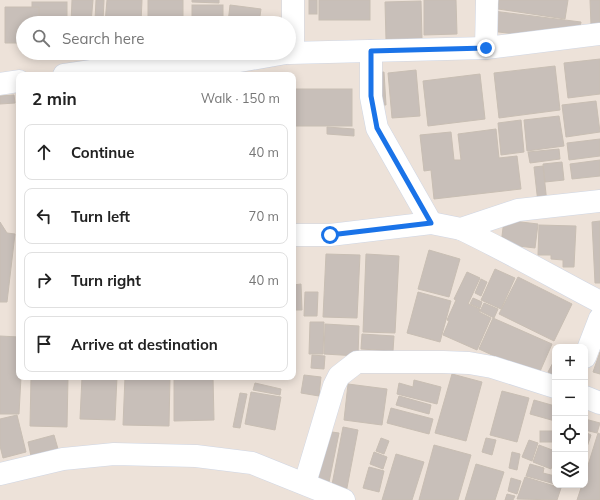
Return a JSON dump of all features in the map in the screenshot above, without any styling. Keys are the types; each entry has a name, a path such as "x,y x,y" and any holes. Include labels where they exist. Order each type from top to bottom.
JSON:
{"street":[{"path":"292,16 293,0"},
{"path":"486,48 487,0"},
{"path":"296,52 486,48 600,34"},
{"path":"371,51 371,96 377,128 431,223"},
{"path":"85,72 126,66 211,66 244,60"},
{"path":"0,84 16,81"},
{"path":"461,229 518,210 600,201"},
{"path":"296,235 330,235 431,223 461,229 504,249 536,269 600,302"},
{"path":"588,349 600,318"},
{"path":"305,483 334,386 339,376 357,362 469,363 492,367 552,386"},
{"path":"588,398 600,403"},
{"path":"0,474 63,458 100,455 196,456 252,463 305,483 344,500"}],"building":[{"path":"72,0 93,0 92,16 71,16"},
{"path":"96,0 104,0 103,16 95,16"},
{"path":"107,0 142,0 141,16 106,16"},
{"path":"148,0 183,0 183,16 148,16"},
{"path":"192,0 219,0 219,3 192,2"},
{"path":"309,0 317,0 317,14 309,14"},
{"path":"319,0 370,0 370,20 319,20"},
{"path":"424,0 456,0 457,34 424,35"},
{"path":"499,0 568,0 565,19 498,9"},
{"path":"590,0 600,0 600,24 591,25"},
{"path":"421,1 422,39 386,40 385,2"},
{"path":"32,2 67,2 67,16 32,16"},
{"path":"192,5 223,5 223,16 192,16"},
{"path":"230,5 261,9 260,16 229,16"},
{"path":"5,7 39,7 39,16 16,16 16,43 5,43"},
{"path":"493,11 581,22 579,33 538,37 491,31"},
{"path":"600,59 600,94 568,98 564,63"},
{"path":"555,66 560,110 499,118 494,73"},
{"path":"416,70 420,116 392,118 388,73"},
{"path":"384,72 386,105 377,105 375,73"},
{"path":"480,74 485,119 428,126 423,81"},
{"path":"296,89 352,89 352,126 296,126"},
{"path":"14,95 15,103 0,104 0,96"},
{"path":"596,101 600,132 566,137 562,105"},
{"path":"559,116 564,146 527,151 524,120"},
{"path":"521,120 524,152 501,155 498,123"},
{"path":"327,127 354,129 354,136 327,134"},
{"path":"496,129 499,158 517,156 521,189 434,199 431,170 424,171 420,135 451,132 454,160 461,160 458,134"},
{"path":"600,139 600,156 569,160 567,143"},
{"path":"559,149 560,159 530,163 528,152"},
{"path":"600,160 600,176 572,179 570,164"},
{"path":"562,162 564,180 545,182 543,164"},
{"path":"543,166 547,203 538,203 534,167"},
{"path":"504,220 538,224 535,248 501,244"},
{"path":"600,221 600,283 595,283 592,222"},
{"path":"0,222 7,233 15,234 7,302 0,302"},
{"path":"539,225 576,226 574,267 563,267 563,260 551,259 551,255 538,255"},
{"path":"429,250 460,259 449,297 418,289"},
{"path":"326,254 360,255 357,318 323,317"},
{"path":"366,254 399,256 395,333 363,332"},
{"path":"495,269 515,278 501,309 481,300"},
{"path":"467,272 480,278 468,304 480,309 479,312 491,318 477,350 443,335 449,321 447,320 456,300 454,299"},
{"path":"518,277 572,304 554,341 499,314"},
{"path":"481,279 487,282 481,296 475,293"},
{"path":"301,284 302,310 296,310 296,285"},
{"path":"305,292 318,292 317,316 304,316"},
{"path":"418,292 451,301 440,342 407,333"},
{"path":"473,298 482,302 480,308 470,304"},
{"path":"484,303 498,309 494,318 480,311"},
{"path":"493,318 552,344 538,376 479,349"},
{"path":"310,322 324,322 323,354 309,354"},
{"path":"325,324 359,326 358,356 324,354"},
{"path":"362,334 394,336 393,351 361,349"},
{"path":"0,336 16,337 16,380 21,380 19,414 0,414"},
{"path":"600,352 600,374 593,372"},
{"path":"312,355 325,356 324,369 311,368"},
{"path":"552,365 552,374 548,372"},
{"path":"452,374 482,382 466,441 435,433"},
{"path":"304,375 321,377 319,396 301,393"},
{"path":"31,380 68,380 67,427 30,426"},
{"path":"82,380 117,380 115,420 80,419"},
{"path":"125,380 170,380 169,426 123,425"},
{"path":"174,380 213,380 214,420 174,421"},
{"path":"414,380 441,387 437,404 397,394 399,383 413,387"},
{"path":"255,383 281,389 280,395 253,390"},
{"path":"348,384 387,389 382,425 344,420"},
{"path":"502,391 529,398 517,442 490,435"},
{"path":"251,392 281,397 275,430 245,424"},
{"path":"240,393 247,394 240,428 233,427"},
{"path":"399,396 431,405 429,414 396,405"},
{"path":"534,400 552,405 552,420 530,414"},
{"path":"391,408 433,419 429,434 387,423"},
{"path":"17,415 26,452 3,458 0,446 0,419"},
{"path":"588,420 600,423 597,433 588,431"},
{"path":"343,427 358,430 346,493 331,490"},
{"path":"325,431 339,433 328,487 314,484"},
{"path":"540,431 552,431 552,442 540,442"},
{"path":"598,433 600,434 600,500 577,500 581,488 588,488 588,465"},
{"path":"588,434 591,435 588,444"},
{"path":"54,435 58,449 31,456 28,442"},
{"path":"381,438 389,441 384,454 376,451"},
{"path":"486,438 496,440 492,455 482,452"},
{"path":"529,440 538,443 532,461 522,457"},
{"path":"434,445 471,455 458,500 419,500"},
{"path":"539,445 552,450 551,469 533,462"},
{"path":"374,452 387,457 383,469 370,464"},
{"path":"512,452 520,454 517,470 509,468"},
{"path":"396,454 424,462 412,500 382,500"},
{"path":"476,464 504,472 495,500 465,500"},
{"path":"530,464 544,468 543,473 552,475 552,483 526,476"},
{"path":"369,467 384,471 379,492 363,488"},
{"path":"525,477 552,485 552,488 561,488 557,500 517,499"},
{"path":"511,478 521,481 517,494 508,491"},
{"path":"507,494 515,496 513,500 505,500"}],"route":[{"path":"330,235 431,223 377,128 371,96 371,51 486,48"}]}
